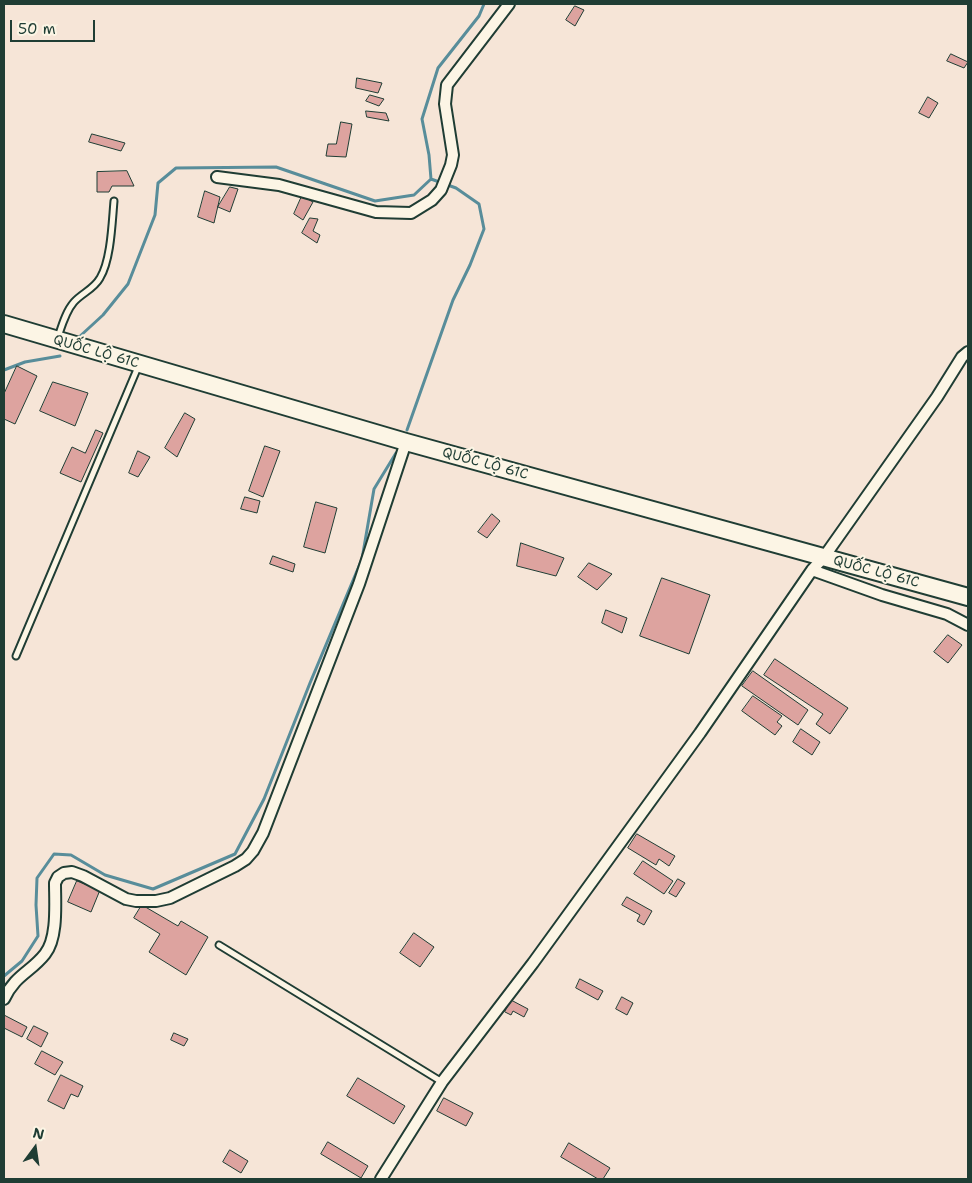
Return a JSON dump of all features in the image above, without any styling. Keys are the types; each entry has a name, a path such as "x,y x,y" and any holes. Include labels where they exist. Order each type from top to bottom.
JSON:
{"highway":[{"name":"QUỐC LỘ 61C","path":"4,324 406,442 968,597"}],"street":[{"path":"217,177 279,185 376,212 410,213 432,200 441,190 453,155 445,104 446,85 509,4"},
{"path":"381,1179 442,1082 533,964 700,733 812,570 824,557 937,397 962,357 968,352"},
{"path":"4,999 9,987 46,954 52,941 55,882 64,873 72,872 83,876 126,899 156,901 170,898 235,866 253,851 263,833 359,584 406,442"},
{"path":"812,570 947,614 968,624"}],"lane":[{"path":"57,340 69,309 76,300 91,290 100,278 111,239 114,202"},
{"path":"16,656 139,364"},
{"path":"219,944 442,1082"}],"building":[{"path":"575,6 584,10 575,26 566,20"},
{"path":"951,54 968,62 964,68 947,61"},
{"path":"357,78 382,83 378,93 356,88"},
{"path":"370,95 384,99 379,106 366,101"},
{"path":"928,97 938,103 929,118 919,113"},
{"path":"366,111 386,113 389,121 367,117"},
{"path":"341,122 352,124 346,157 326,156 328,144 336,144"},
{"path":"92,134 125,143 121,151 89,142"},
{"path":"127,171 134,186 112,186 109,192 97,192 97,172"},
{"path":"230,187 238,189 230,212 218,207"},
{"path":"205,191 220,197 214,223 198,217"},
{"path":"302,196 313,202 303,220 294,214"},
{"path":"310,218 318,219 313,231 320,235 317,243 302,233"},
{"path":"17,366 37,376 15,424 4,419 4,394"},
{"path":"53,382 88,393 75,426 40,411"},
{"path":"185,413 195,419 177,457 165,448"},
{"path":"96,430 103,433 81,482 60,473 72,447 85,453"},
{"path":"265,446 280,451 263,497 249,491"},
{"path":"138,451 150,457 138,477 129,473"},
{"path":"245,497 260,501 257,513 241,509"},
{"path":"316,502 337,508 325,553 304,547"},
{"path":"492,514 500,521 487,538 478,532"},
{"path":"521,543 564,558 556,576 517,566"},
{"path":"273,556 295,564 293,572 270,564"},
{"path":"589,563 612,574 597,590 578,577"},
{"path":"662,578 710,595 689,654 640,636"},
{"path":"606,610 627,618 622,633 602,623"},
{"path":"948,635 962,645 948,663 934,652"},
{"path":"775,659 848,708 830,734 816,724 823,714 764,675"},
{"path":"753,671 808,710 798,725 742,686"},
{"path":"753,696 782,716 777,722 782,726 775,735 742,711"},
{"path":"801,729 820,742 812,755 793,742"},
{"path":"637,834 675,856 669,866 659,859 656,865 628,848"},
{"path":"643,861 673,881 664,894 634,874"},
{"path":"678,879 685,883 676,897 669,893"},
{"path":"77,881 100,890 91,912 68,902"},
{"path":"627,897 652,911 644,925 637,921 640,915 622,905"},
{"path":"142,905 178,926 181,921 208,937 186,975 149,952 160,934 134,918"},
{"path":"414,933 434,947 420,967 400,953"},
{"path":"580,979 603,991 598,1000 576,988"},
{"path":"622,997 633,1003 627,1015 616,1009"},
{"path":"511,1000 528,1009 524,1017 513,1011 511,1015 505,1012"},
{"path":"4,1015 27,1027 22,1037 4,1028"},
{"path":"34,1026 48,1033 41,1047 27,1039"},
{"path":"174,1033 188,1039 184,1046 171,1040"},
{"path":"42,1051 63,1062 55,1075 35,1064"},
{"path":"61,1075 83,1086 78,1097 71,1094 64,1109 48,1101"},
{"path":"358,1078 405,1106 394,1124 347,1096"},
{"path":"444,1098 473,1113 466,1126 437,1111"},
{"path":"328,1142 368,1166 361,1178 321,1154"},
{"path":"569,1143 610,1168 603,1179 598,1179 561,1157"},
{"path":"230,1150 248,1161 241,1173 223,1162"}],"waterway":[{"path":"78,338 103,315 128,284 155,215 158,183 176,168 276,167 375,201 414,195 431,179 429,155 422,119 438,68 479,16 484,4"},
{"path":"407,430 453,300 470,265 484,229 479,204 456,188 431,179"},
{"path":"4,370 25,362 60,356"},
{"path":"4,976 22,961 38,936 37,878 54,854 71,855 105,875 153,889 235,854 264,799 362,559 374,489 396,453"}]}
